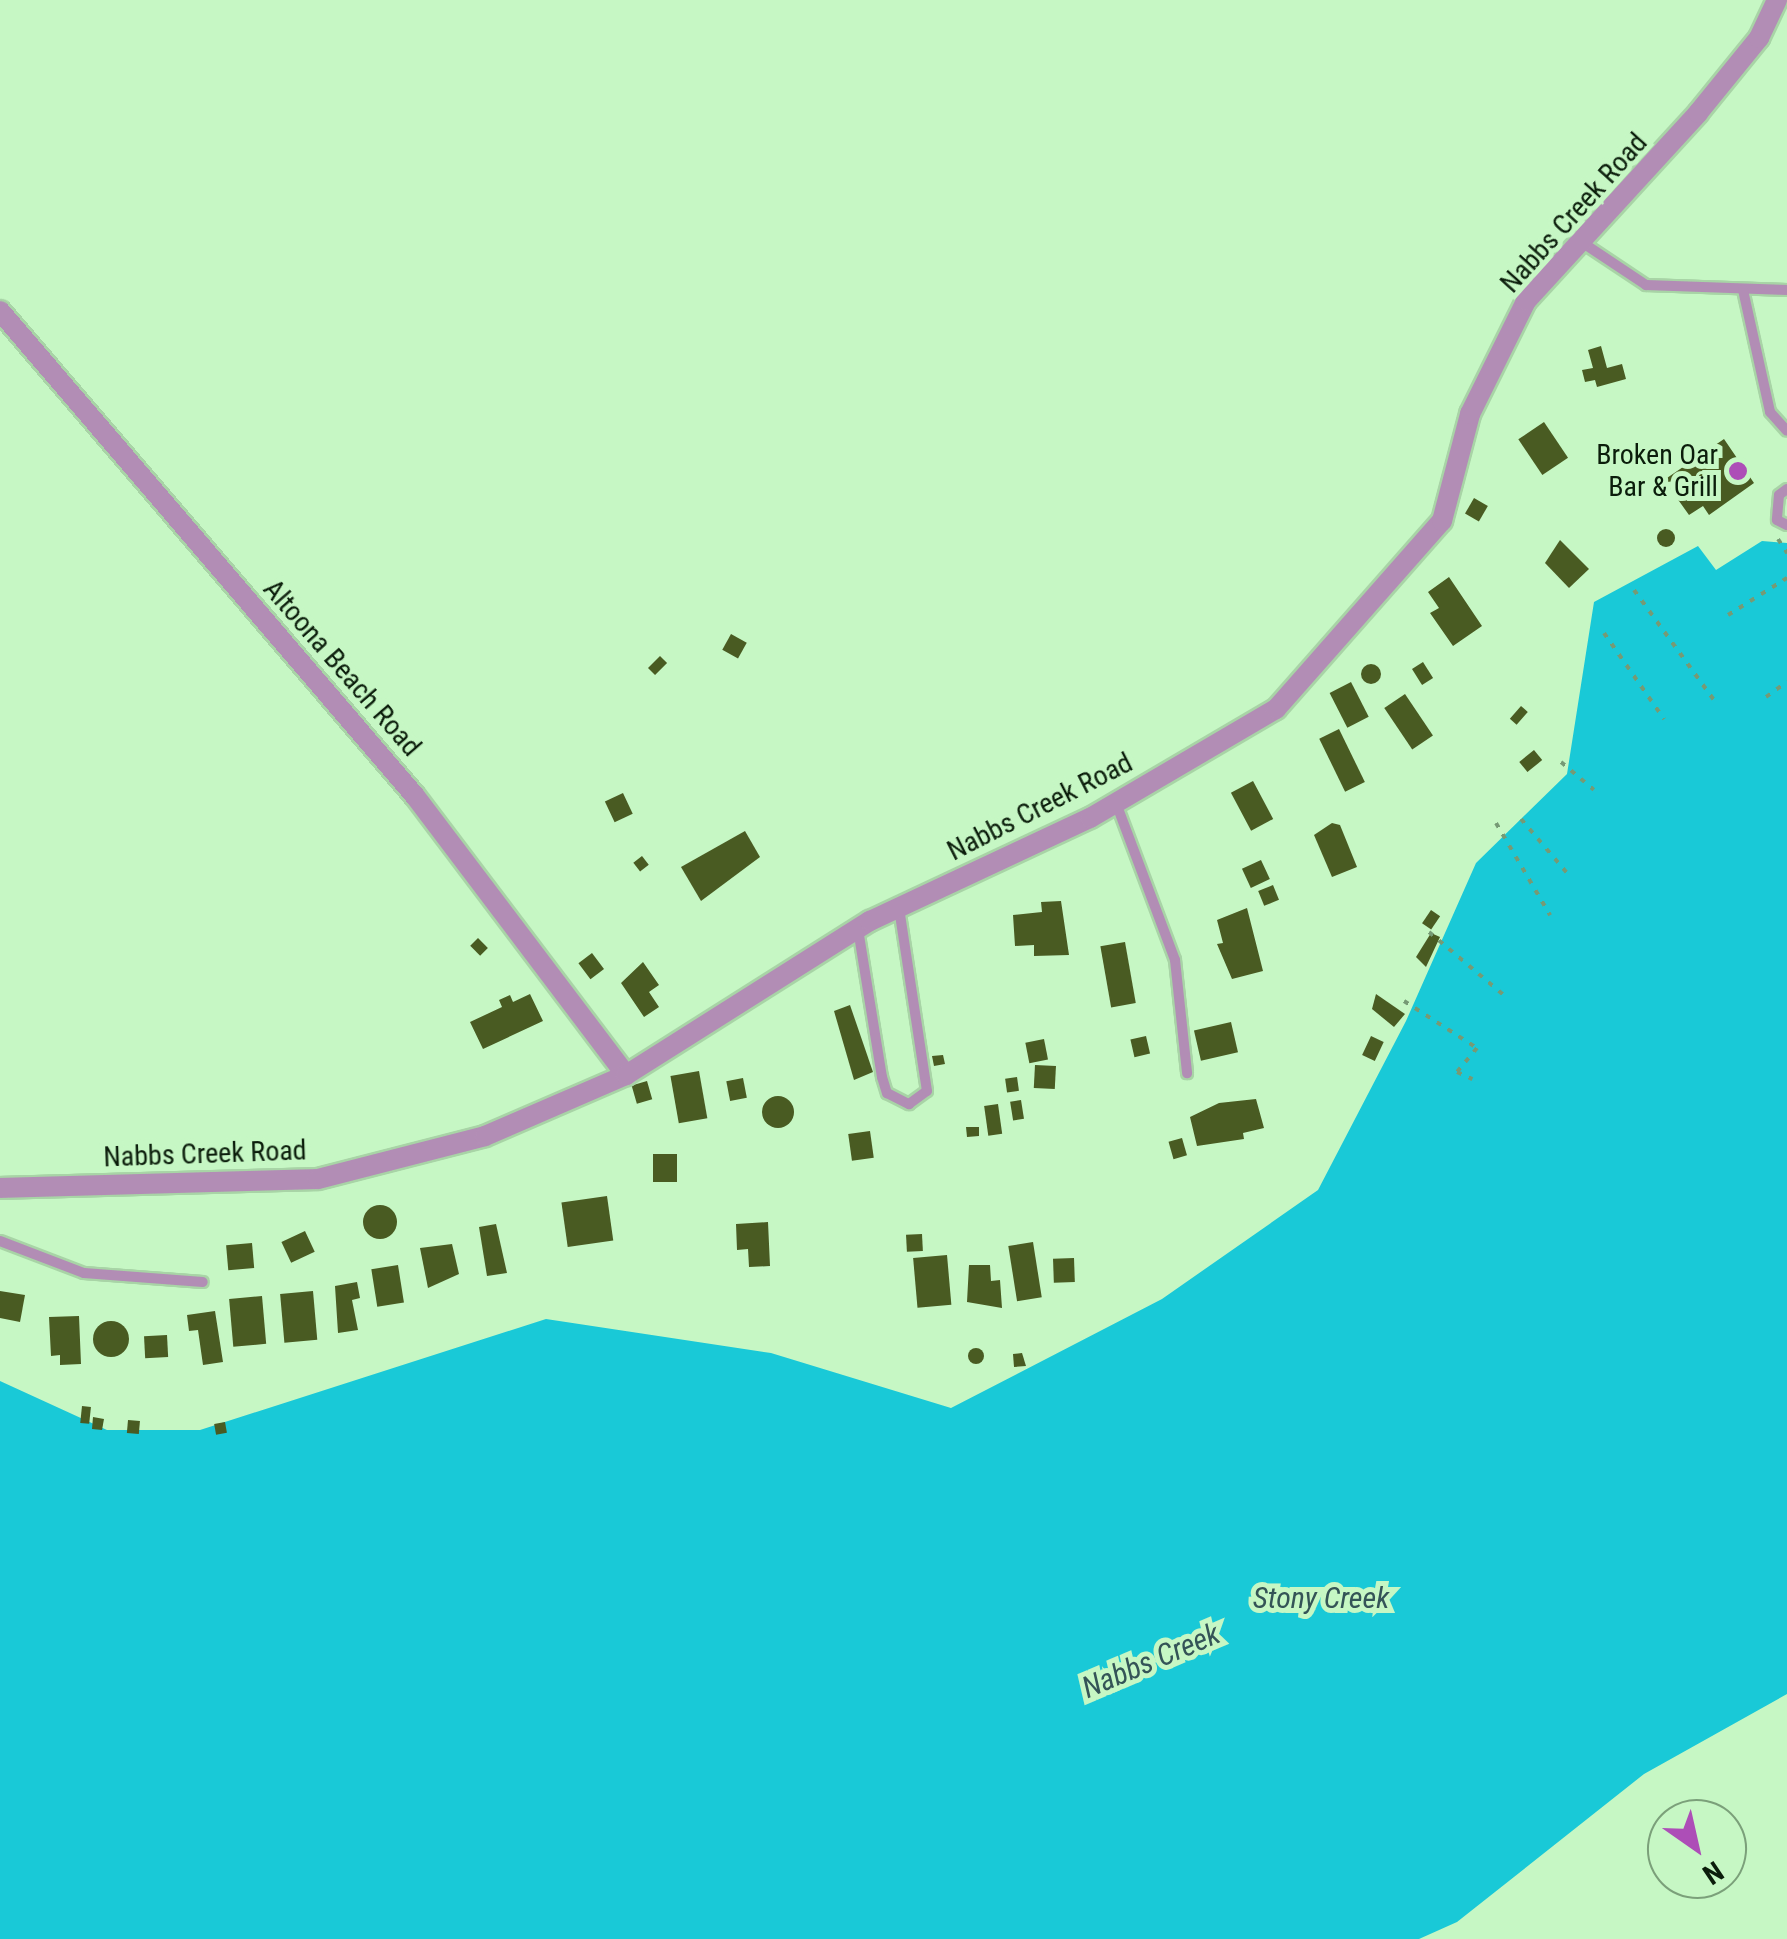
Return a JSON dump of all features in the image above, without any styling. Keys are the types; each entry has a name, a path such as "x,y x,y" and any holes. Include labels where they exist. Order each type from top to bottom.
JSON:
{"street":[{"name":"Nabbs Creek Road","path":"0,1188 318,1179 484,1136 626,1074 858,929 1116,803 1276,709 1442,521 1470,414 1526,301 1583,244 1734,68 1777,0"},
{"name":"Altoona Beach Road","path":"0,311 415,796 626,1074"}],"lane":[{"path":"1583,244 1646,284 1787,290"},
{"path":"1744,290 1770,412 1787,431"},
{"path":"1787,489 1779,496 1777,520 1787,524"},
{"path":"1116,803 1174,960 1188,1074"},
{"path":"858,929 882,1076 888,1093 910,1104 927,1091 899,907"},
{"path":"0,1241 84,1274 203,1282"}],"path":[{"path":"1775,535 1787,553"},
{"path":"1728,615 1787,578"},
{"path":"1634,590 1714,700"},
{"path":"1604,633 1664,719"},
{"path":"1766,696 1787,682"},
{"path":"1561,762 1594,790"},
{"path":"1521,819 1567,873"},
{"path":"1496,823 1550,915"},
{"path":"1429,932 1507,998"},
{"path":"1404,1001 1477,1048 1457,1072 1472,1079"}],"water":[{"name":"Stony Creek","path":"1762,541 1787,543 1787,1694 1644,1774 1457,1922 1419,1939 0,1939 0,1381 107,1430 200,1430 546,1319 771,1353 951,1408 1162,1299 1318,1190 1406,1021 1476,863 1567,774 1594,602 1698,546 1716,570"}],"building":[{"path":"1601,346 1607,368 1622,364 1626,379 1597,387 1595,380 1585,382 1582,370 1593,368 1588,350"},
{"path":"1544,422 1568,458 1542,475 1518,439"},
{"path":"1724,439 1754,483 1709,515 1703,506 1689,515 1664,480"},
{"path":"1474,498 1488,506 1479,522 1465,514"},
{"path":"1666,529 1675,538 1666,547 1657,538"},
{"path":"1560,540 1589,569 1569,588 1545,563"},
{"path":"1449,577 1482,626 1453,646 1430,613 1439,608 1428,592"},
{"path":"731,634 747,643 738,658 722,650"},
{"path":"660,656 667,663 655,675 648,668"},
{"path":"1423,662 1433,678 1422,685 1412,669"},
{"path":"1371,664 1381,674 1371,684 1361,674"},
{"path":"1351,682 1369,717 1347,728 1330,693"},
{"path":"1405,694 1433,735 1412,749 1384,708"},
{"path":"1521,706 1528,712 1517,725 1510,719"},
{"path":"1339,729 1365,782 1345,792 1319,739"},
{"path":"1534,750 1542,760 1527,772 1519,762"},
{"path":"1253,781 1273,819 1251,831 1231,793"},
{"path":"623,793 633,814 615,822 605,801"},
{"path":"1332,823 1340,825 1357,867 1332,877 1314,835"},
{"path":"745,831 760,857 701,901 681,867"},
{"path":"642,856 649,865 640,871 633,863"},
{"path":"1261,860 1270,879 1251,888 1242,869"},
{"path":"1273,885 1279,900 1264,906 1258,891"},
{"path":"1061,901 1069,955 1034,956 1034,945 1015,946 1013,915 1042,912 1041,902"},
{"path":"1247,908 1263,971 1232,979 1217,944 1223,943 1217,920"},
{"path":"1431,910 1440,916 1431,929 1422,923"},
{"path":"1431,933 1440,937 1426,967 1416,957"},
{"path":"478,938 488,948 480,956 470,946"},
{"path":"1125,942 1136,1003 1111,1007 1100,946"},
{"path":"592,953 604,969 590,979 578,963"},
{"path":"643,962 659,985 649,992 659,1007 644,1017 621,983"},
{"path":"530,994 543,1021 483,1049 470,1022 502,1007 499,1000 510,995 513,1002"},
{"path":"1376,994 1405,1014 1394,1027 1372,1009"},
{"path":"850,1005 873,1072 854,1080 834,1011"},
{"path":"1231,1022 1238,1052 1201,1061 1194,1031"},
{"path":"1146,1036 1150,1054 1134,1057 1130,1040"},
{"path":"1371,1036 1384,1042 1375,1061 1362,1055"},
{"path":"1044,1039 1048,1060 1029,1063 1025,1043"},
{"path":"943,1055 945,1064 934,1066 932,1056"},
{"path":"1035,1065 1056,1066 1055,1089 1034,1088"},
{"path":"699,1071 707,1118 679,1123 670,1076"},
{"path":"1017,1077 1019,1091 1007,1093 1005,1079"},
{"path":"743,1078 747,1098 730,1101 726,1081"},
{"path":"647,1081 652,1099 637,1104 632,1085"},
{"path":"778,1096 789,1101 794,1112 789,1123 778,1128 767,1123 762,1112 767,1101"},
{"path":"1256,1099 1264,1128 1243,1133 1244,1139 1197,1146 1190,1117 1219,1103"},
{"path":"1021,1100 1024,1119 1013,1120 1010,1102"},
{"path":"998,1104 1002,1134 988,1136 984,1106"},
{"path":"966,1127 979,1127 979,1136 967,1137"},
{"path":"870,1131 874,1158 852,1161 848,1134"},
{"path":"1182,1138 1187,1155 1174,1159 1169,1142"},
{"path":"653,1154 677,1154 677,1182 653,1182"},
{"path":"607,1196 613,1241 568,1247 561,1202"},
{"path":"380,1205 392,1210 397,1222 392,1234 380,1239 368,1234 363,1222 368,1210"},
{"path":"768,1222 770,1266 749,1267 748,1249 737,1250 736,1224"},
{"path":"496,1224 507,1273 487,1276 479,1227"},
{"path":"305,1231 315,1252 291,1263 281,1242"},
{"path":"922,1234 923,1251 907,1252 906,1235"},
{"path":"1033,1242 1042,1297 1017,1301 1008,1246"},
{"path":"252,1243 254,1268 228,1270 226,1245"},
{"path":"452,1244 459,1274 428,1288 420,1248"},
{"path":"947,1255 951,1305 917,1308 913,1258"},
{"path":"1074,1258 1075,1282 1054,1283 1053,1259"},
{"path":"398,1265 404,1303 377,1307 371,1269"},
{"path":"969,1265 990,1265 991,1281 1000,1280 1002,1308 967,1302"},
{"path":"357,1282 360,1298 352,1300 358,1330 338,1333 335,1286"},
{"path":"0,1291 25,1295 20,1322 0,1318"},
{"path":"313,1291 317,1340 284,1343 280,1294"},
{"path":"262,1296 266,1344 233,1347 229,1299"},
{"path":"215,1311 223,1362 203,1365 198,1330 189,1331 187,1315"},
{"path":"79,1316 81,1364 60,1365 60,1355 51,1356 49,1317"},
{"path":"111,1321 124,1326 129,1339 124,1352 111,1357 98,1352 93,1339 98,1326"},
{"path":"167,1335 168,1357 145,1358 144,1336"},
{"path":"976,1348 984,1356 976,1364 968,1356"},
{"path":"1022,1353 1026,1366 1014,1367 1013,1354"},
{"path":"82,1406 91,1407 89,1424 80,1423"},
{"path":"93,1417 104,1419 102,1430 92,1429"},
{"path":"128,1420 140,1421 139,1434 127,1433"},
{"path":"225,1422 227,1433 216,1435 214,1424"}],"place":[{"name":"Broken Oar Bar & Grill","path":"1738,471"}],"water label":[{"name":"Nabbs Creek","path":"1151,1661"}]}
